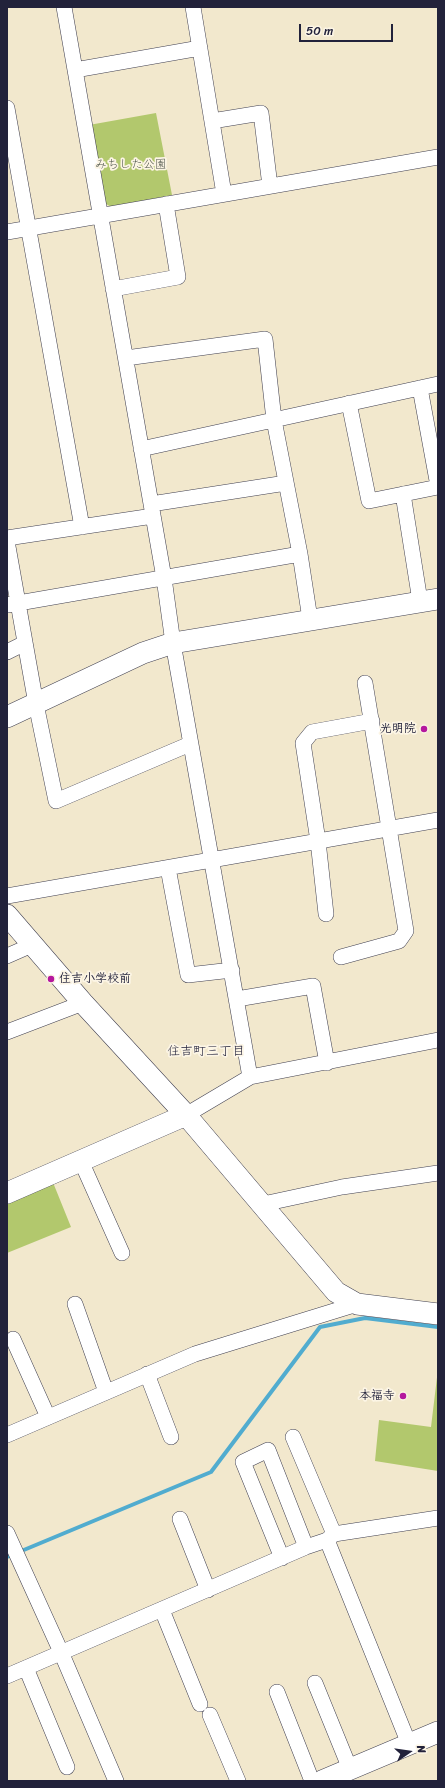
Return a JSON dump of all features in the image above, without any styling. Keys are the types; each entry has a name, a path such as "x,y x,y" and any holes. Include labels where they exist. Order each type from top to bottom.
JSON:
{"street":[{"path":"64,7 164,578 190,744 213,860 250,1077"},
{"path":"193,7 224,194"},
{"path":"75,70 200,48"},
{"path":"7,108 30,228 82,527"},
{"path":"212,121 261,113 270,186"},
{"path":"7,232 438,157"},
{"path":"113,289 178,277 166,204"},
{"path":"126,358 265,339 274,420 300,554 310,619"},
{"path":"141,449 438,384"},
{"path":"349,403 369,501 438,487 420,388"},
{"path":"7,538 82,527 152,510 286,483"},
{"path":"7,716 36,704 143,653 173,643 429,600 403,494"},
{"path":"7,541 12,604 25,643 56,801 190,744"},
{"path":"12,604 300,554"},
{"path":"7,652 25,643"},
{"path":"341,957 399,941 406,931 365,683"},
{"path":"326,914 318,842 303,744 312,732 372,721"},
{"path":"7,896 438,820"},
{"path":"168,868 188,975 232,970"},
{"path":"7,915 83,1002 186,1115 263,1204 336,1292 357,1304 438,1314"},
{"path":"7,956 32,945"},
{"path":"237,999 313,986 328,1063"},
{"path":"7,1032 83,1002"},
{"path":"7,1193 186,1115 250,1077 328,1063 438,1040"},
{"path":"81,1161 122,1253"},
{"path":"263,1204 342,1187 438,1173"},
{"path":"75,1304 106,1392"},
{"path":"7,1435 195,1354 357,1304"},
{"path":"13,1339 48,1417"},
{"path":"147,1374 171,1436"},
{"path":"293,1436 409,1744"},
{"path":"282,1558 243,1462 268,1450 306,1547"},
{"path":"7,1676 331,1537 438,1518"},
{"path":"180,1519 208,1590"},
{"path":"7,1533 61,1652 116,1781"},
{"path":"162,1610 238,1781"},
{"path":"26,1668 67,1768"},
{"path":"315,1683 350,1769"},
{"path":"277,1692 312,1781"},
{"path":"322,1781 438,1732"}],"green space":[{"name":"みちした公園","path":"156,113 172,195 111,207 103,202 89,125"},
{"path":"52,1180 71,1227 7,1253 7,1198"},
{"path":"438,1369 438,1471 375,1461 379,1420 431,1427"}],"waterway":[{"path":"7,1557 211,1472 320,1327 365,1318 438,1327"}],"place":[{"name":"光明院","path":"424,729"},
{"name":"住吉小学校前","path":"51,979"},
{"name":"本福寺","path":"403,1396"}],"district":[{"name":"住吉町三丁目","path":"206,1052"}]}
